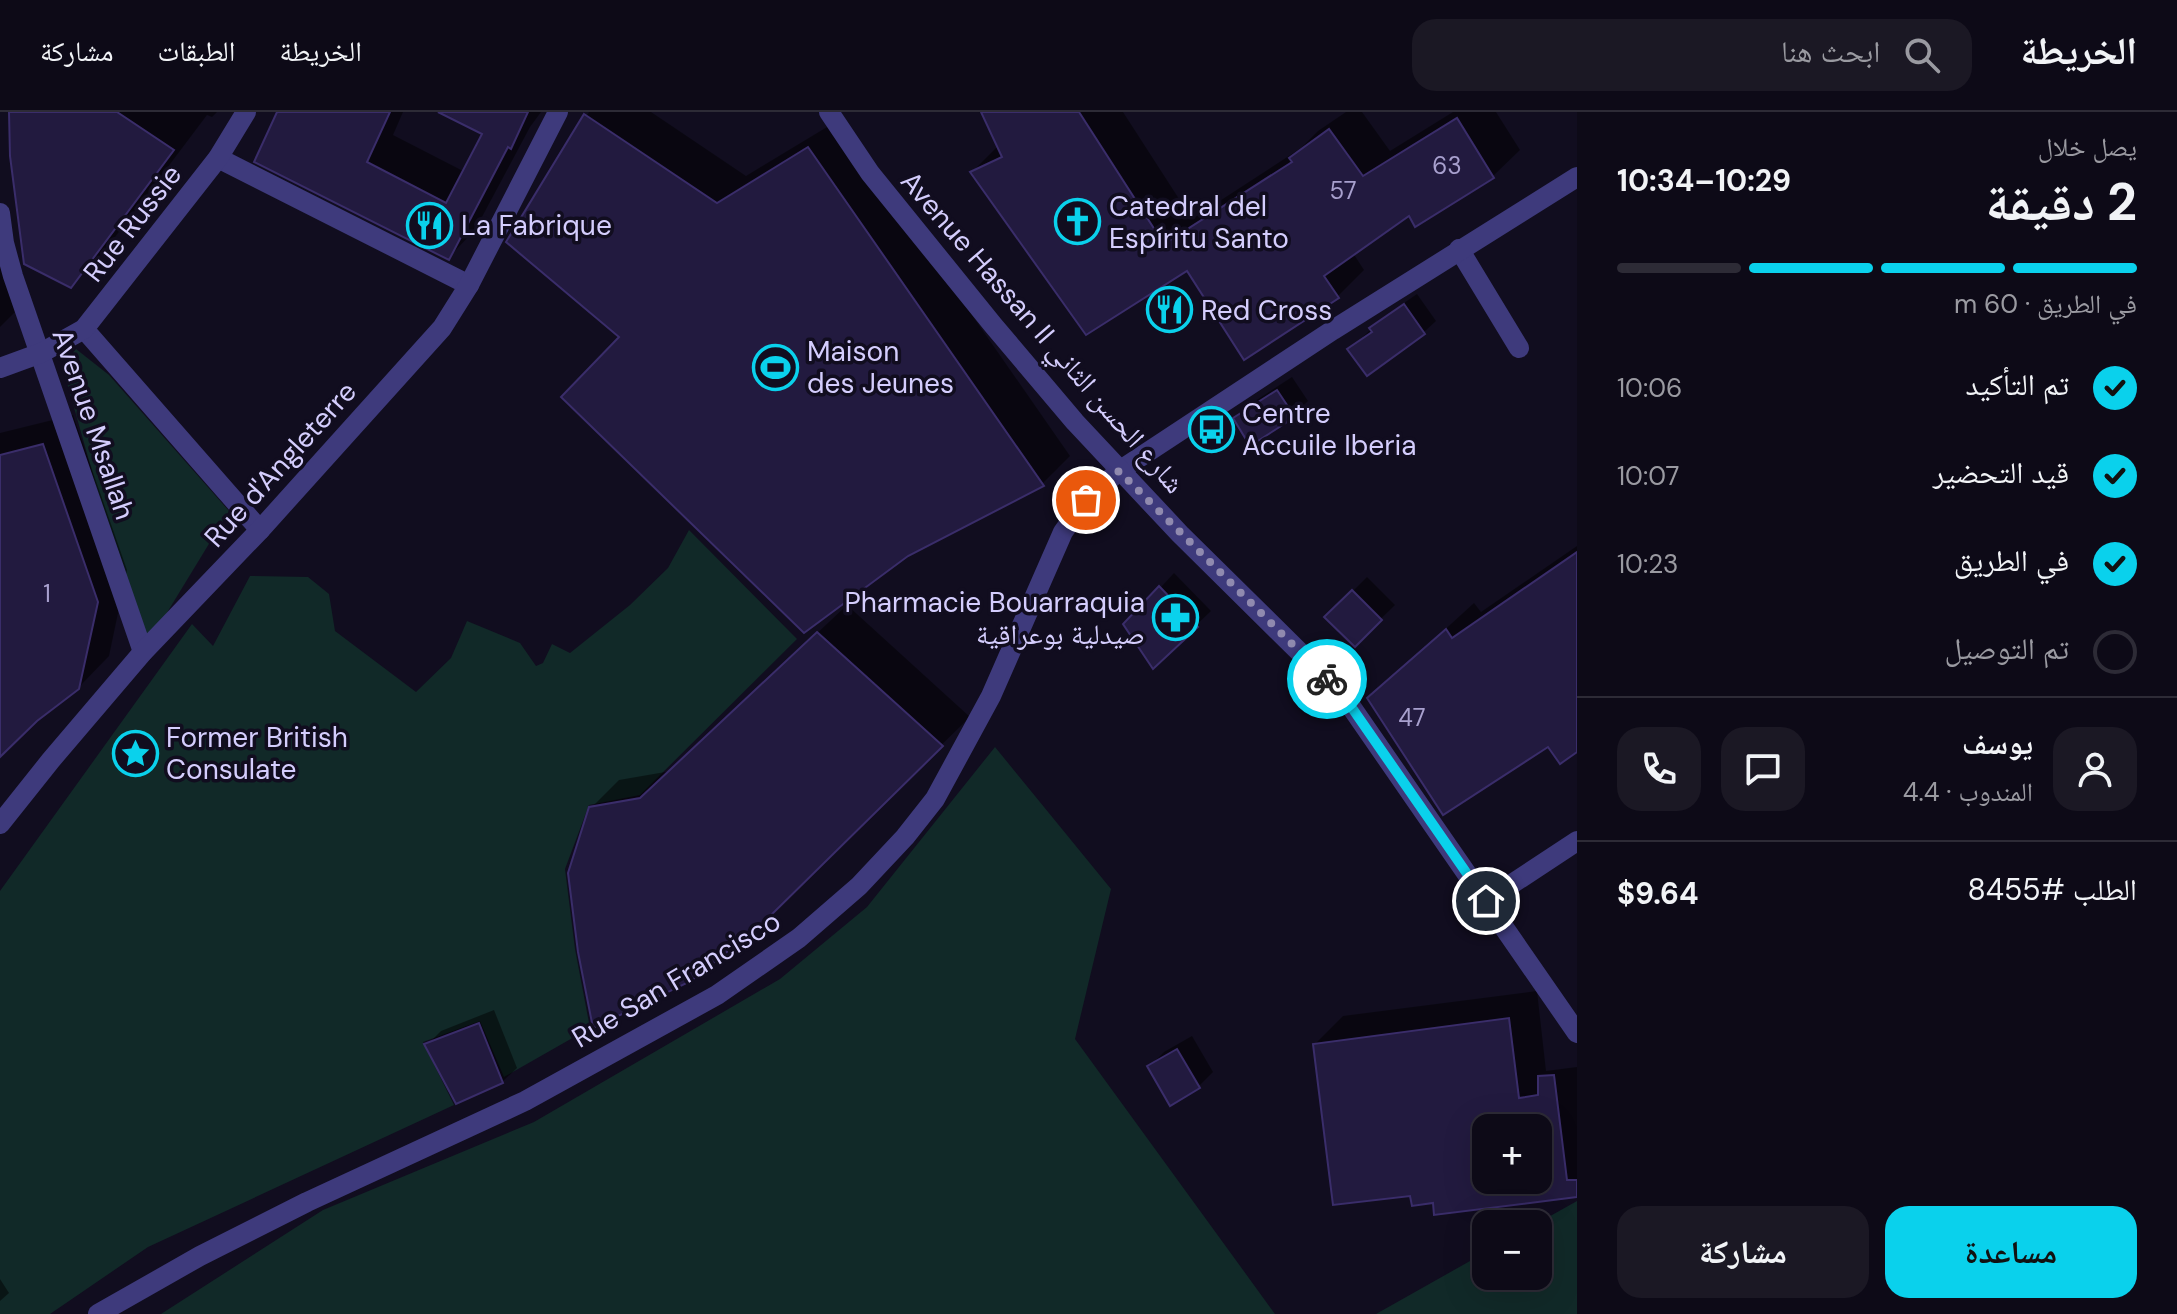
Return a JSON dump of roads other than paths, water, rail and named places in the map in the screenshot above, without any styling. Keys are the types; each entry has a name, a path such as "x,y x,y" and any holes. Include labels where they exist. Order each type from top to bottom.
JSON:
{"street":[{"name":"Rue Russie","path":"0,368 41,353 84,329 218,158 246,112"},
{"name":"Rue d'Angleterre","path":"0,824 143,652 260,530 442,328 469,285 558,112"},
{"name":"Avenue Hassan II شارع الحسن الثاني","path":"829,112 870,173 936,255 1119,471 1343,695 1577,1033"},
{"path":"218,158 469,285"},
{"name":"Rue San Francisco","path":"98,1314 200,1256 307,1202 525,1101 717,995 799,938 859,886 905,837 935,799 991,696 1063,532 1086,500 1119,471 1459,249 1577,177"},
{"name":"Avenue Msallah","path":"0,213 13,276 143,652"},
{"path":"1459,249 1519,348"},
{"path":"84,329 260,530"},
{"path":"1486,901 1577,841"}],"place":[{"name":"Catedral del Espíritu Santo","path":"1078,222"},
{"name":"La Fabrique","path":"430,225"},
{"name":"Red Cross","path":"1170,310"},
{"name":"Maison des Jeunes","path":"776,367"},
{"name":"Centre Accuile Iberia","path":"1211,429"},
{"name":"Pharmacie Bouarraquia صيدلية بوعراقية","path":"1176,618"},
{"name":"Former British Consulate","path":"135,753"}]}
